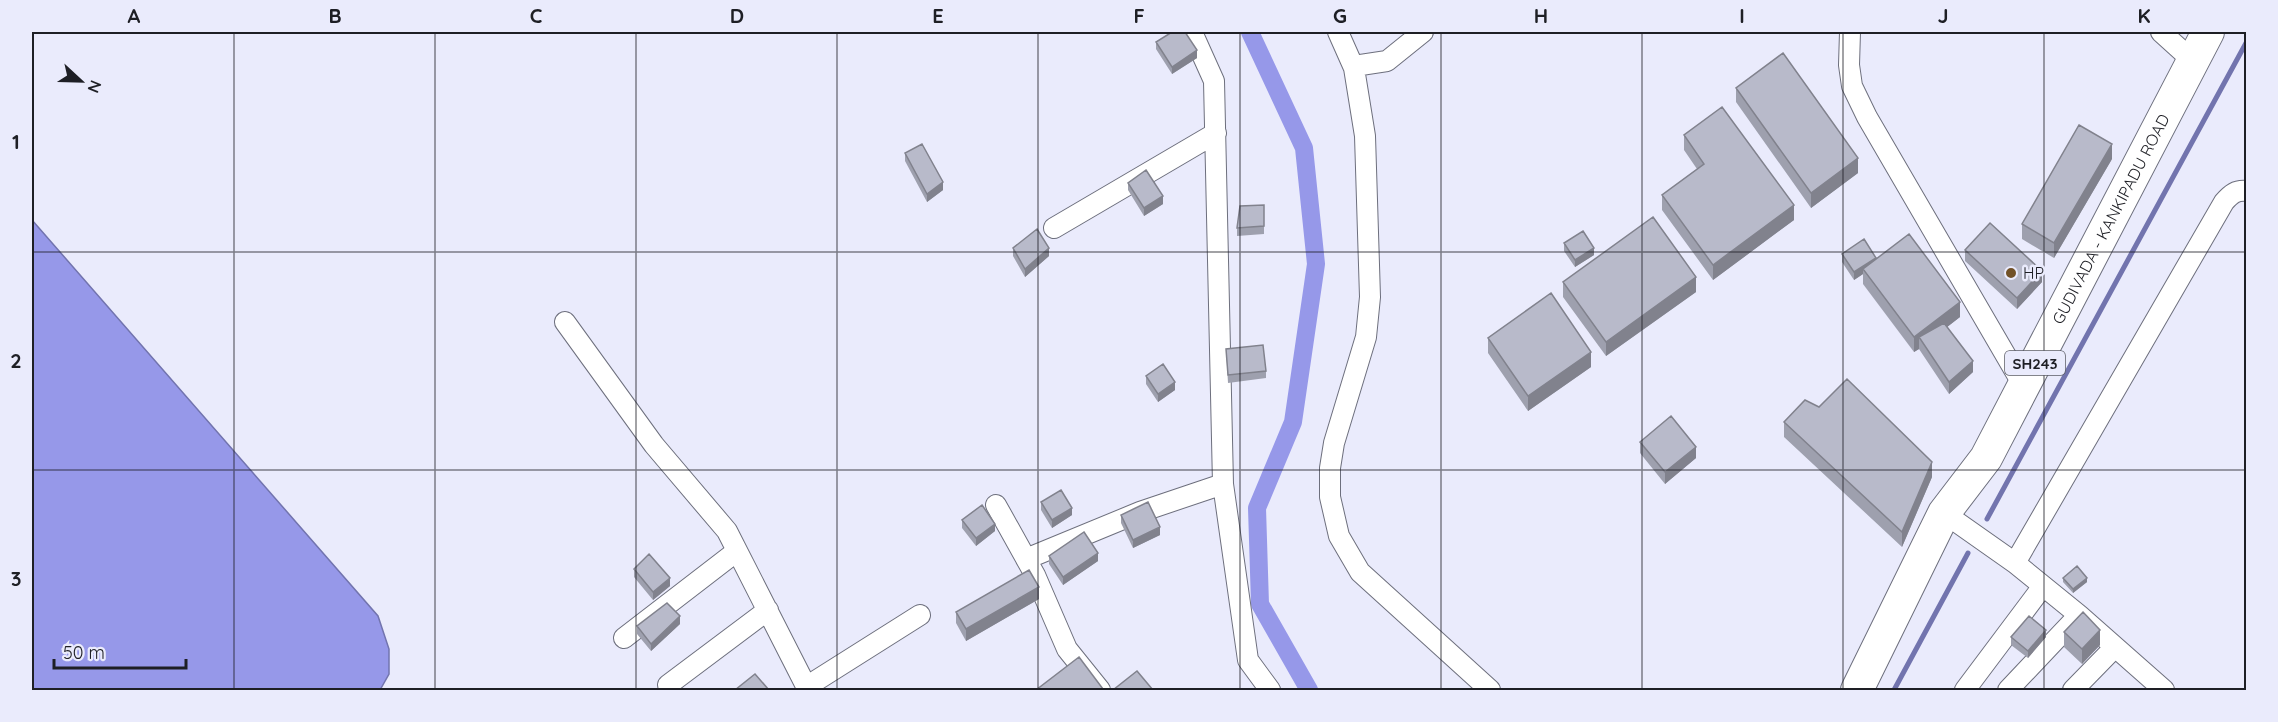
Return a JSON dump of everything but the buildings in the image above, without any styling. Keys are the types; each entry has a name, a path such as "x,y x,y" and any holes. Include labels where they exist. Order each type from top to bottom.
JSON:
{"main road":[{"name":"GUDIVADA - KANKIPADU ROAD","path":"1857,690 1944,513 1986,458 2208,32"}],"street":[{"path":"1192,32 1214,81 1223,484 1248,660 1270,690"},
{"path":"1338,32 1354,66 1365,136 1370,297 1366,337 1334,443 1330,468 1330,497 1339,536 1360,572 1490,690"},
{"path":"1354,66 1387,61 1423,32"},
{"path":"1850,32 1849,57 1852,86 1867,117 2023,385"},
{"path":"2161,32 2193,61"},
{"path":"1054,228 1216,133"},
{"path":"2015,563 2224,202 2231,194 2247,191"},
{"path":"565,321 654,445 727,531 807,688 920,615"},
{"path":"1026,559 1140,512 1223,484"},
{"path":"996,505 1035,575 1067,650 1100,690"},
{"path":"1944,513 2015,563 2079,615 2115,647 2152,687"},
{"path":"624,638 737,551"},
{"path":"1965,690 2043,586"},
{"path":"668,685 768,610"},
{"path":"2007,690 2079,615"},
{"path":"2073,690 2115,647"}],"water":[{"path":"32,220 378,616 389,649 389,674 380,690 32,690"}],"waterway":[{"path":"1250,32 1304,148 1316,264 1293,422 1257,508 1260,604 1309,690"},
{"path":"1987,519 2246,43"},
{"path":"1894,690 1968,553"}],"place":[{"name":"HP","path":"2011,273"}]}
